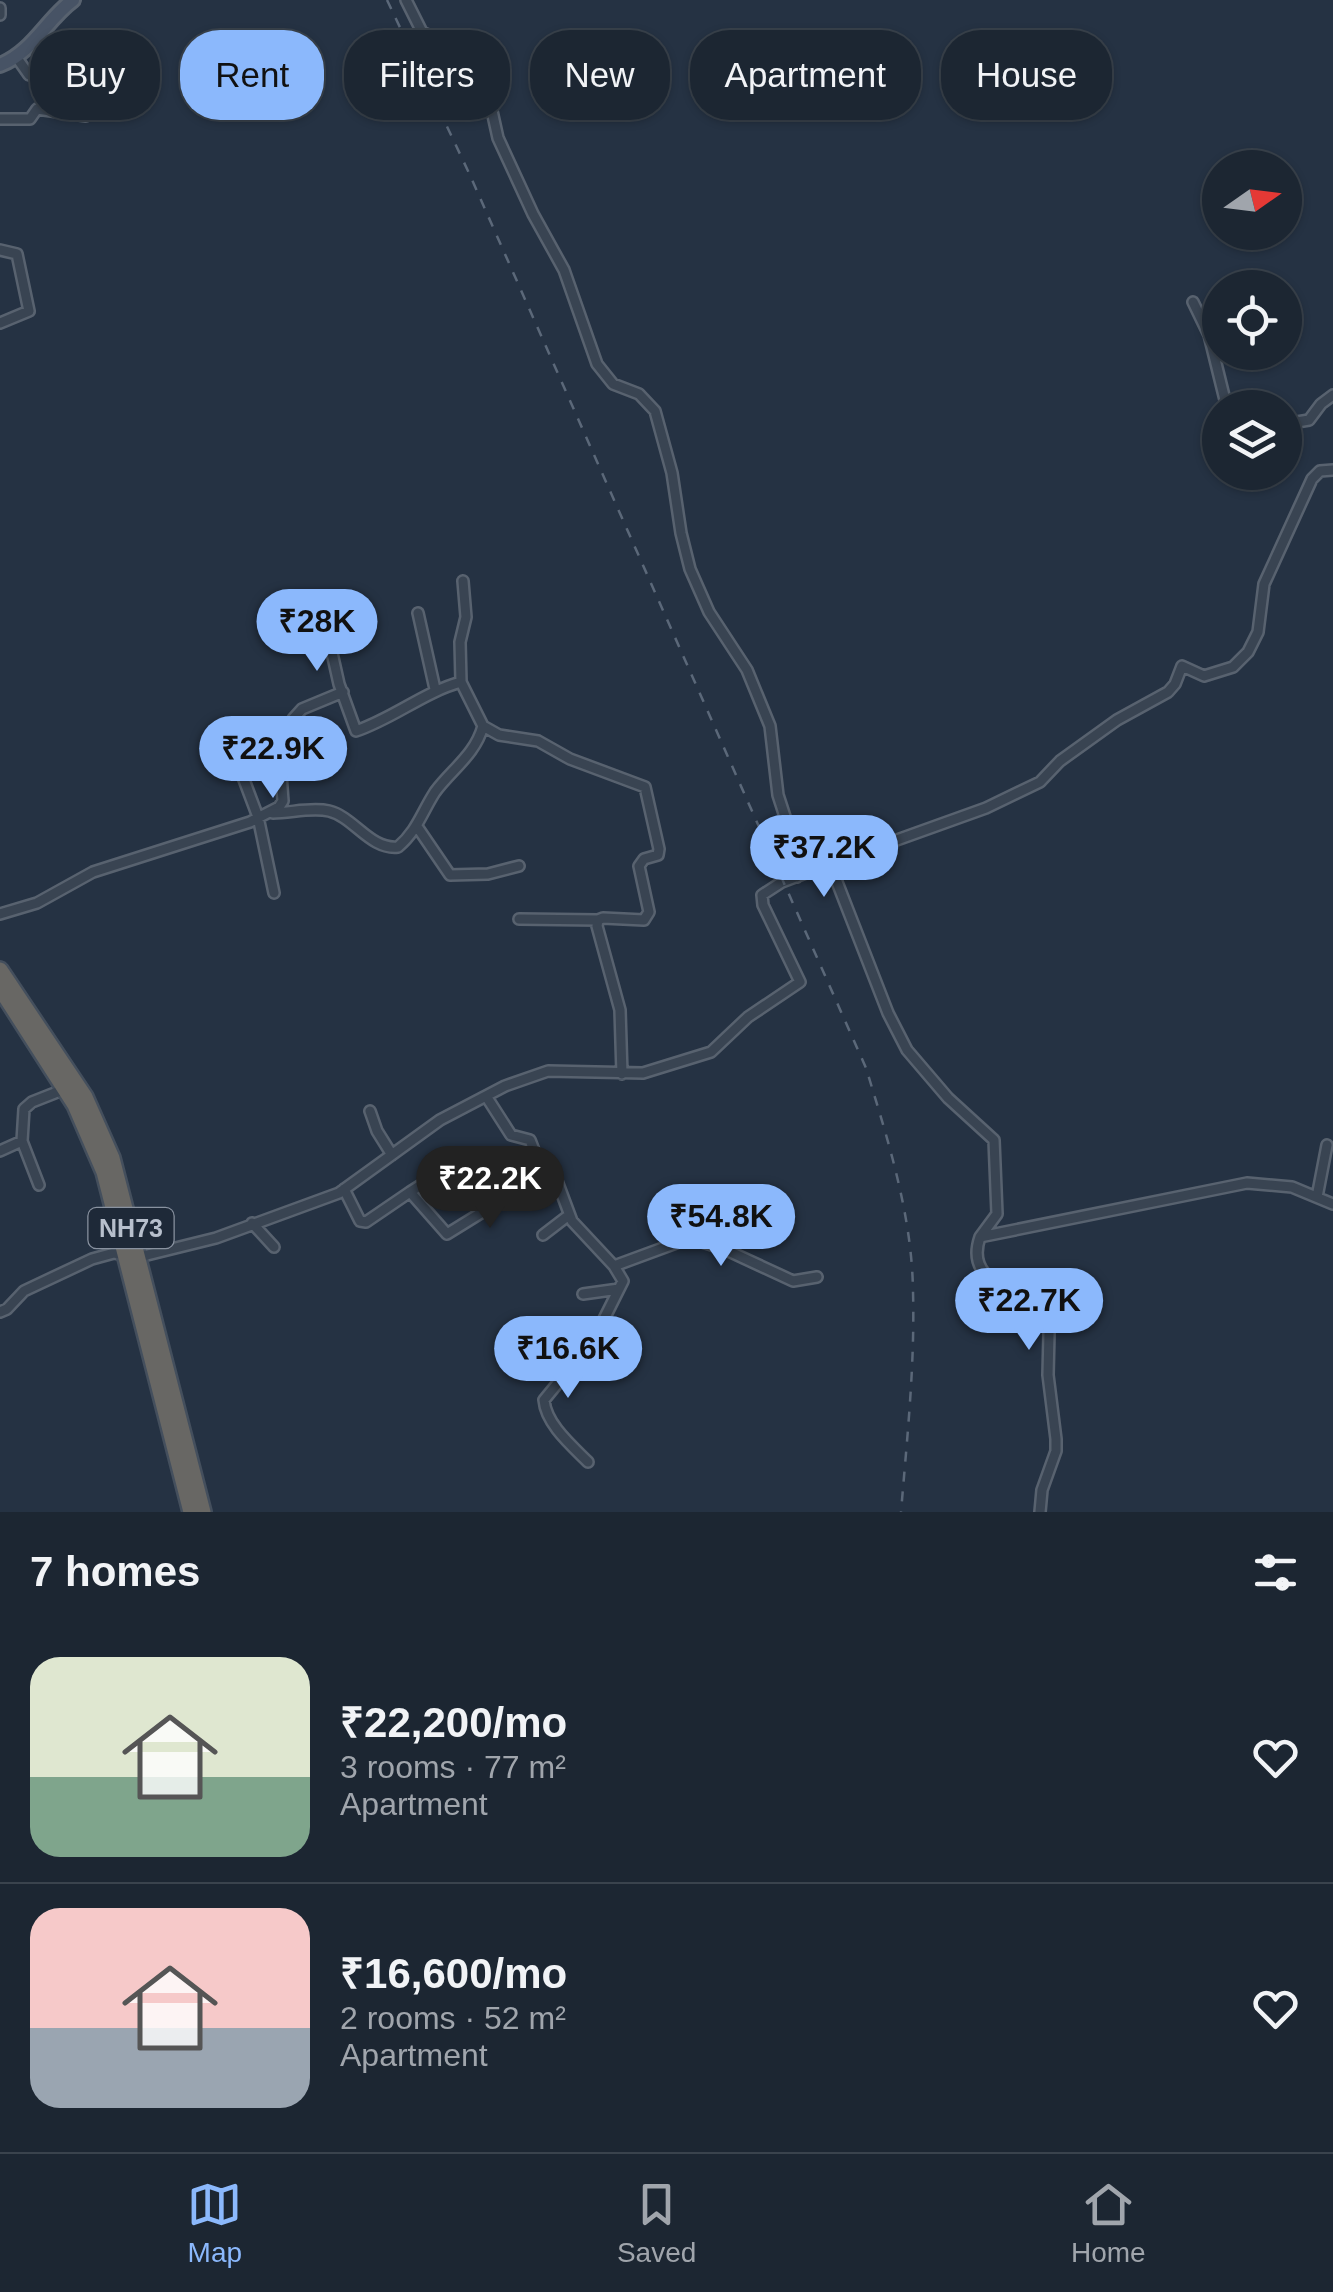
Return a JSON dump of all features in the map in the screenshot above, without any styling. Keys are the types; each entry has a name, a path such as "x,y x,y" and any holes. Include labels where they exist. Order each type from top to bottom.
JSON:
{"highway":[{"name":"NH73","path":"0,970 85,1097 112,1158 191,1512"},
{"name":"NH73","path":"0,988 65,1089 104,1172 132,1256 204,1512"}],"main road":[{"path":"0,65 17,58 42,34 56,13 73,0"}],"street":[{"path":"406,0 422,32 455,39 486,84 498,138 564,270 597,364 613,384 639,394 656,410 690,569 708,612 746,670 770,726 778,794 789,828 797,877"},
{"path":"17,58 30,75"},
{"path":"0,119 30,119"},
{"path":"0,250 16,254 29,310 0,322"},
{"path":"1193,302 1209,335 1223,390"},
{"path":"1302,421 1310,420 1320,404 1333,395"},
{"path":"0,1312 8,1309 24,1291 92,1259 114,1253 132,1256 216,1238 344,1189 440,1120 548,1071 643,1073 711,1052 748,1017 800,982 762,899 771,888 986,808 1040,782 1060,761 1117,720 1168,692 1182,666 1204,676 1233,667 1248,652 1258,632 1264,584 1312,478 1320,471 1333,470"},
{"path":"463,581 466,617 460,642 461,682 484,726 499,735 538,741 570,760 645,788 659,849 658,855 644,858 639,866 649,912 644,920 519,919"},
{"path":"418,613 435,688"},
{"path":"330,644 356,731 380,723 435,688 461,682"},
{"path":"0,914 37,903 92,872 280,807 281,774 291,749 292,719 302,709 342,692"},
{"path":"223,724 261,815 274,893"},
{"path":"261,815 331,812 390,848 398,847 418,828 434,794 478,744 484,726"},
{"path":"418,828 450,876 488,874 519,866"},
{"path":"830,864 888,1014 907,1050 948,1098 994,1140 996,1214 980,1237 977,1259 985,1276 995,1284 1029,1297 1044,1308 1056,1452 1042,1505"},
{"path":"598,920 620,1010 622,1074"},
{"path":"39,1185 22,1141 24,1110 45,1095 65,1089"},
{"path":"486,1096 510,1135 530,1140 541,1168 558,1182 569,1216 623,1281 594,1339 544,1400 545,1410 563,1437 588,1462"},
{"path":"370,1111 392,1154"},
{"path":"0,1151 22,1141"},
{"path":"1318,1197 1327,1144"},
{"path":"344,1189 354,1212 366,1222 462,1159"},
{"path":"410,1192 447,1234 531,1182"},
{"path":"980,1237 1247,1183 1273,1183 1333,1204"},
{"path":"543,1235 569,1216"},
{"path":"252,1223 274,1247"},
{"path":"614,1266 690,1238 792,1282 817,1278"},
{"path":"583,1294 619,1289"}],"railway":[{"path":"387,0 469,173 866,1068 897,1178 912,1263 912,1374 901,1512"}]}
